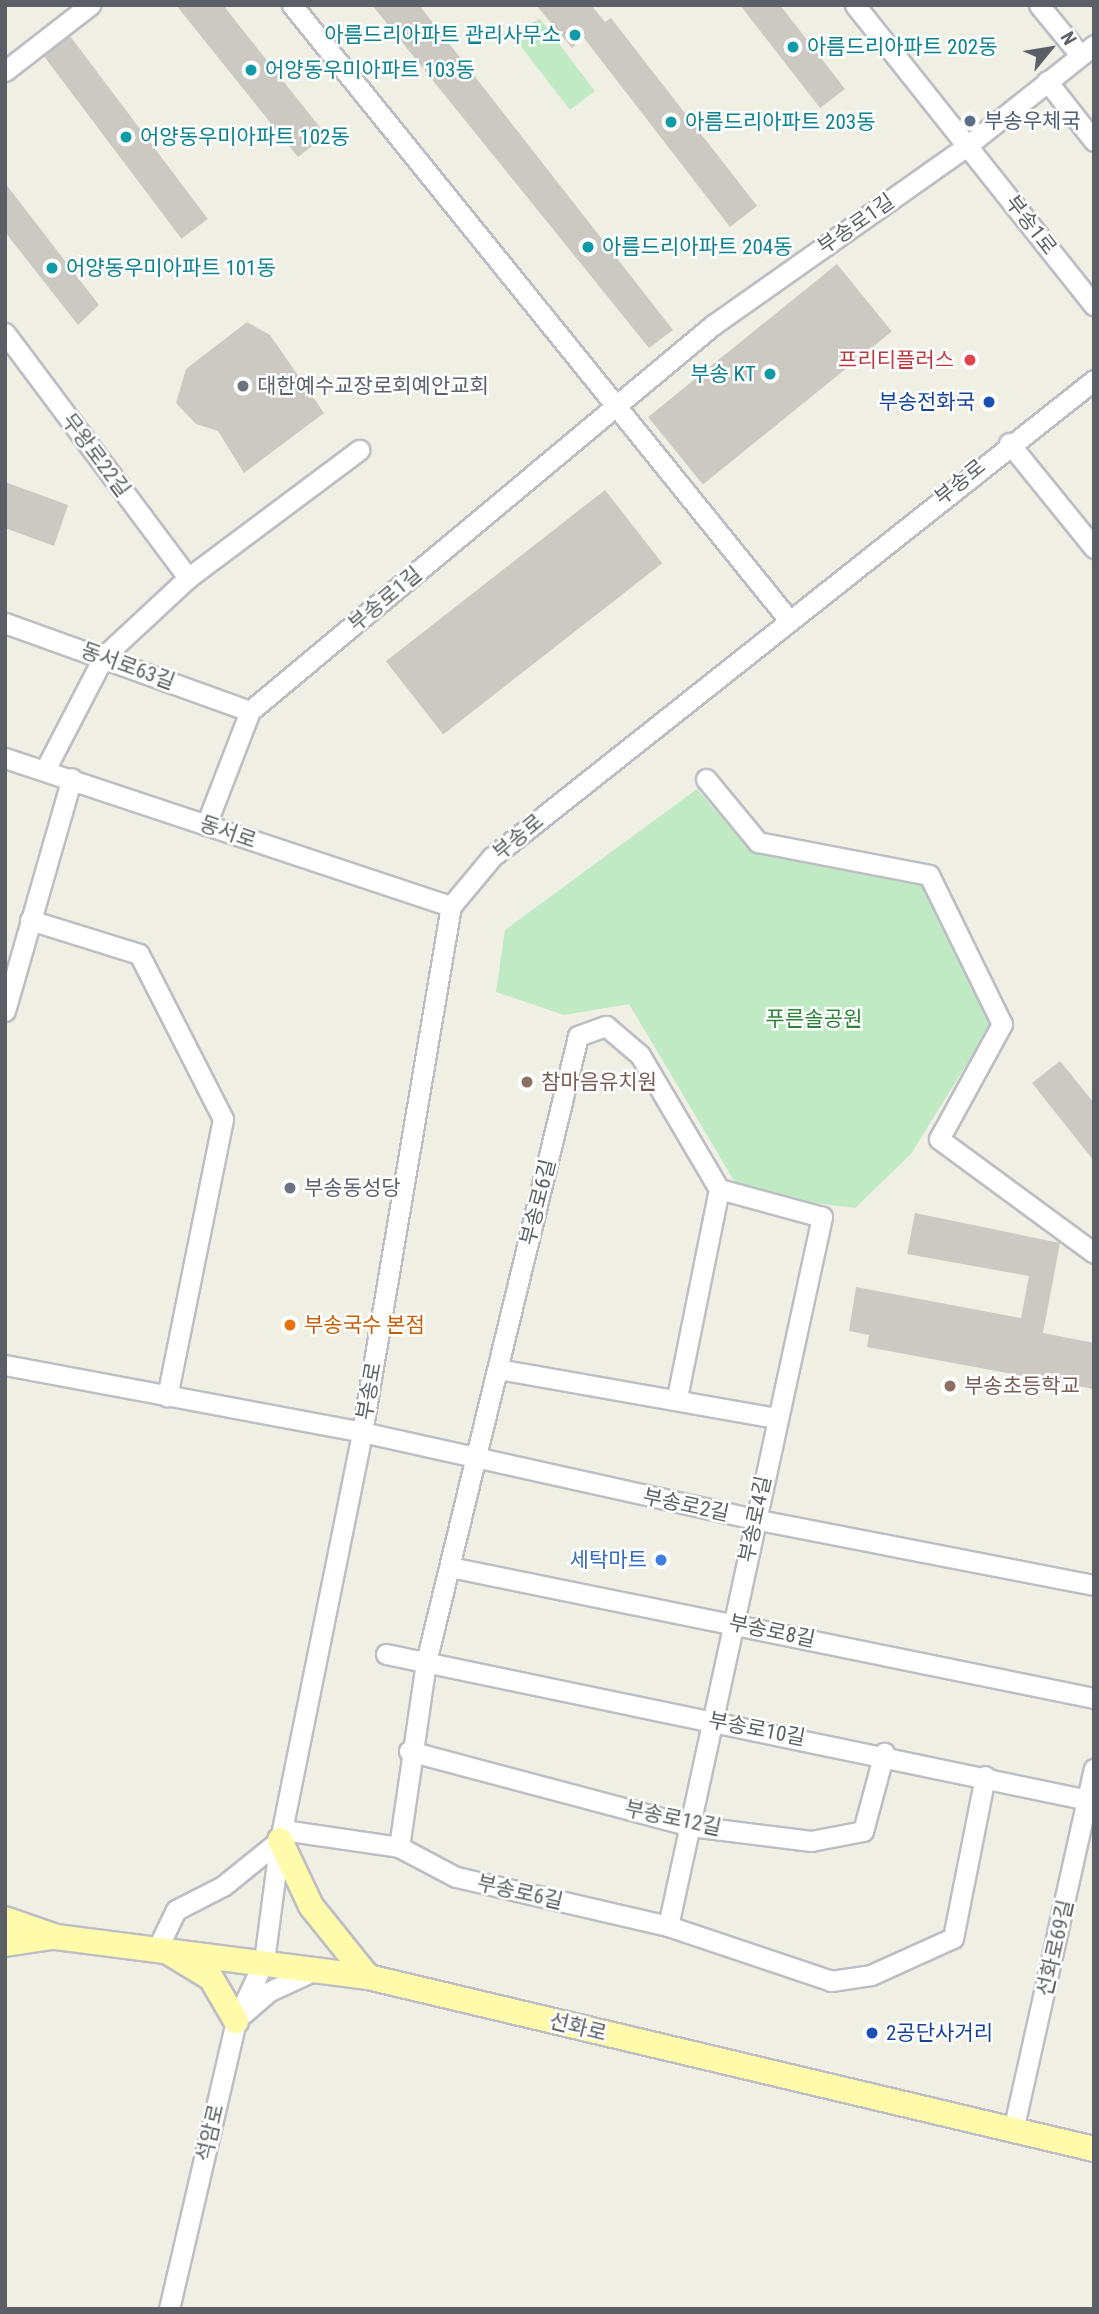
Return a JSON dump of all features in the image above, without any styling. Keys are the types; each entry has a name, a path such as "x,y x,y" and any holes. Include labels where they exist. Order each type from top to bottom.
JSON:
{"main road":[{"path":"281,1835 311,1906 368,1977"},
{"name":"선화로","path":"5,1919 56,1937"},
{"name":"선화로","path":"5,1944 56,1937 158,1947 368,1977 1014,2126 1094,2149"},
{"path":"158,1947 211,1978 236,2021"}],"street":[{"path":"5,71 90,5"},
{"path":"292,5 615,410 789,620"},
{"path":"968,145 1087,50 1040,5"},
{"name":"부송1로","path":"866,9 968,145 1090,294"},
{"path":"1047,81 1094,141"},
{"name":"부송로1길","path":"206,825 250,711 615,410 713,325 968,145"},
{"name":"무왕로22길","path":"5,333 188,578"},
{"name":"부송로","path":"264,1961 281,1835 362,1432 451,906 492,857 1009,443 1094,380"},
{"path":"1009,443 1094,548"},
{"path":"46,768 104,656 188,578 359,450"},
{"name":"동서로63길","path":"5,623 104,656 250,711"},
{"name":"동서로","path":"5,758 46,768 206,825 451,906"},
{"path":"5,1012 72,778"},
{"path":"706,779 758,842 929,875 1002,1024 939,1139 1094,1253"},
{"path":"30,920 139,954 223,1119 167,1396"},
{"name":"부송로6길","path":"719,1189 640,1055 606,1026 578,1036 478,1461 426,1662 409,1751 399,1847 456,1877 668,1926 831,1981 871,1975 953,1938 985,1776"},
{"path":"677,1398 719,1189"},
{"name":"부송로4길","path":"668,1926 735,1624 754,1520 822,1217 719,1189"},
{"name":"부송로","path":"5,1365 362,1432"},
{"path":"498,1369 677,1398 777,1418"},
{"name":"부송로2길","path":"362,1432 478,1461 754,1520 1094,1585"},
{"name":"부송로8길","path":"450,1567 1094,1698"},
{"name":"부송로10길","path":"386,1654 884,1753 1088,1800"},
{"name":"부송로12길","path":"409,1751 691,1826 811,1841 863,1831 884,1753"},
{"name":"선화로69길","path":"1014,2126 1094,1769"},
{"path":"158,1947 176,1910 223,1886 281,1835 399,1847"},
{"name":"석암로","path":"169,2309 236,2021 264,1961"},
{"path":"236,2021 268,1992 309,1971 368,1977"}],"green space":[{"path":"540,19 595,91 570,110 520,45 524,26"},
{"name":"푸른솔공원","path":"697,789 751,852 924,884 992,1023 911,1154 855,1208 742,1194 629,1004 564,1015 496,992 505,930"}],"building":[{"name":"어양동우미아파트 103동","path":"176,5 223,5 326,135 298,157"},
{"path":"372,5 419,5 673,330 649,348"},
{"name":"아름드리아파트 203동","path":"536,5 591,5 605,22 611,18 757,206 730,227 584,38 572,48"},
{"name":"아름드리아파트 202동","path":"740,5 780,5 845,89 820,108"},
{"name":"어양동우미아파트 102동","path":"70,36 208,219 181,239 44,56"},
{"name":"어양동우미아파트 101동","path":"5,183 99,305 78,325 5,232"},
{"name":"부송 KT","path":"837,264 892,332 703,485 648,417"},
{"name":"대한예수교장로회예안교회","path":"247,322 270,335 324,413 244,473 218,431 196,424 176,403 186,369"},
{"path":"5,482 68,505 54,546 5,528"},
{"path":"605,490 662,563 443,734 386,661"},
{"path":"1060,1061 1094,1103 1094,1161 1032,1083"},
{"name":"부송초등학교","path":"915,1213 1060,1243 1043,1333 1094,1343 1094,1389 867,1347 869,1335 849,1331 856,1287 1021,1318 1029,1276 907,1254"}],"place":[{"name":"아름드리아파트 관리사무소","path":"575,35"},
{"name":"아름드리아파트 202동","path":"793,47"},
{"name":"어양동우미아파트 103동","path":"251,70"},
{"name":"부송우체국","path":"970,121"},
{"name":"아름드리아파트 203동","path":"671,122"},
{"name":"어양동우미아파트 102동","path":"126,137"},
{"name":"아름드리아파트 204동","path":"588,247"},
{"name":"어양동우미아파트 101동","path":"52,268"},
{"name":"프리티플러스","path":"970,360"},
{"name":"부송 KT","path":"770,374"},
{"name":"대한예수교장로회예안교회","path":"243,386"},
{"name":"부송전화국","path":"989,402"},
{"name":"참마음유치원","path":"527,1082"},
{"name":"부송동성당","path":"290,1188"},
{"name":"부송국수 본점","path":"290,1325"},
{"name":"부송초등학교","path":"950,1386"},
{"name":"세탁마트","path":"661,1560"},
{"name":"2공단사거리","path":"872,2033"}]}
